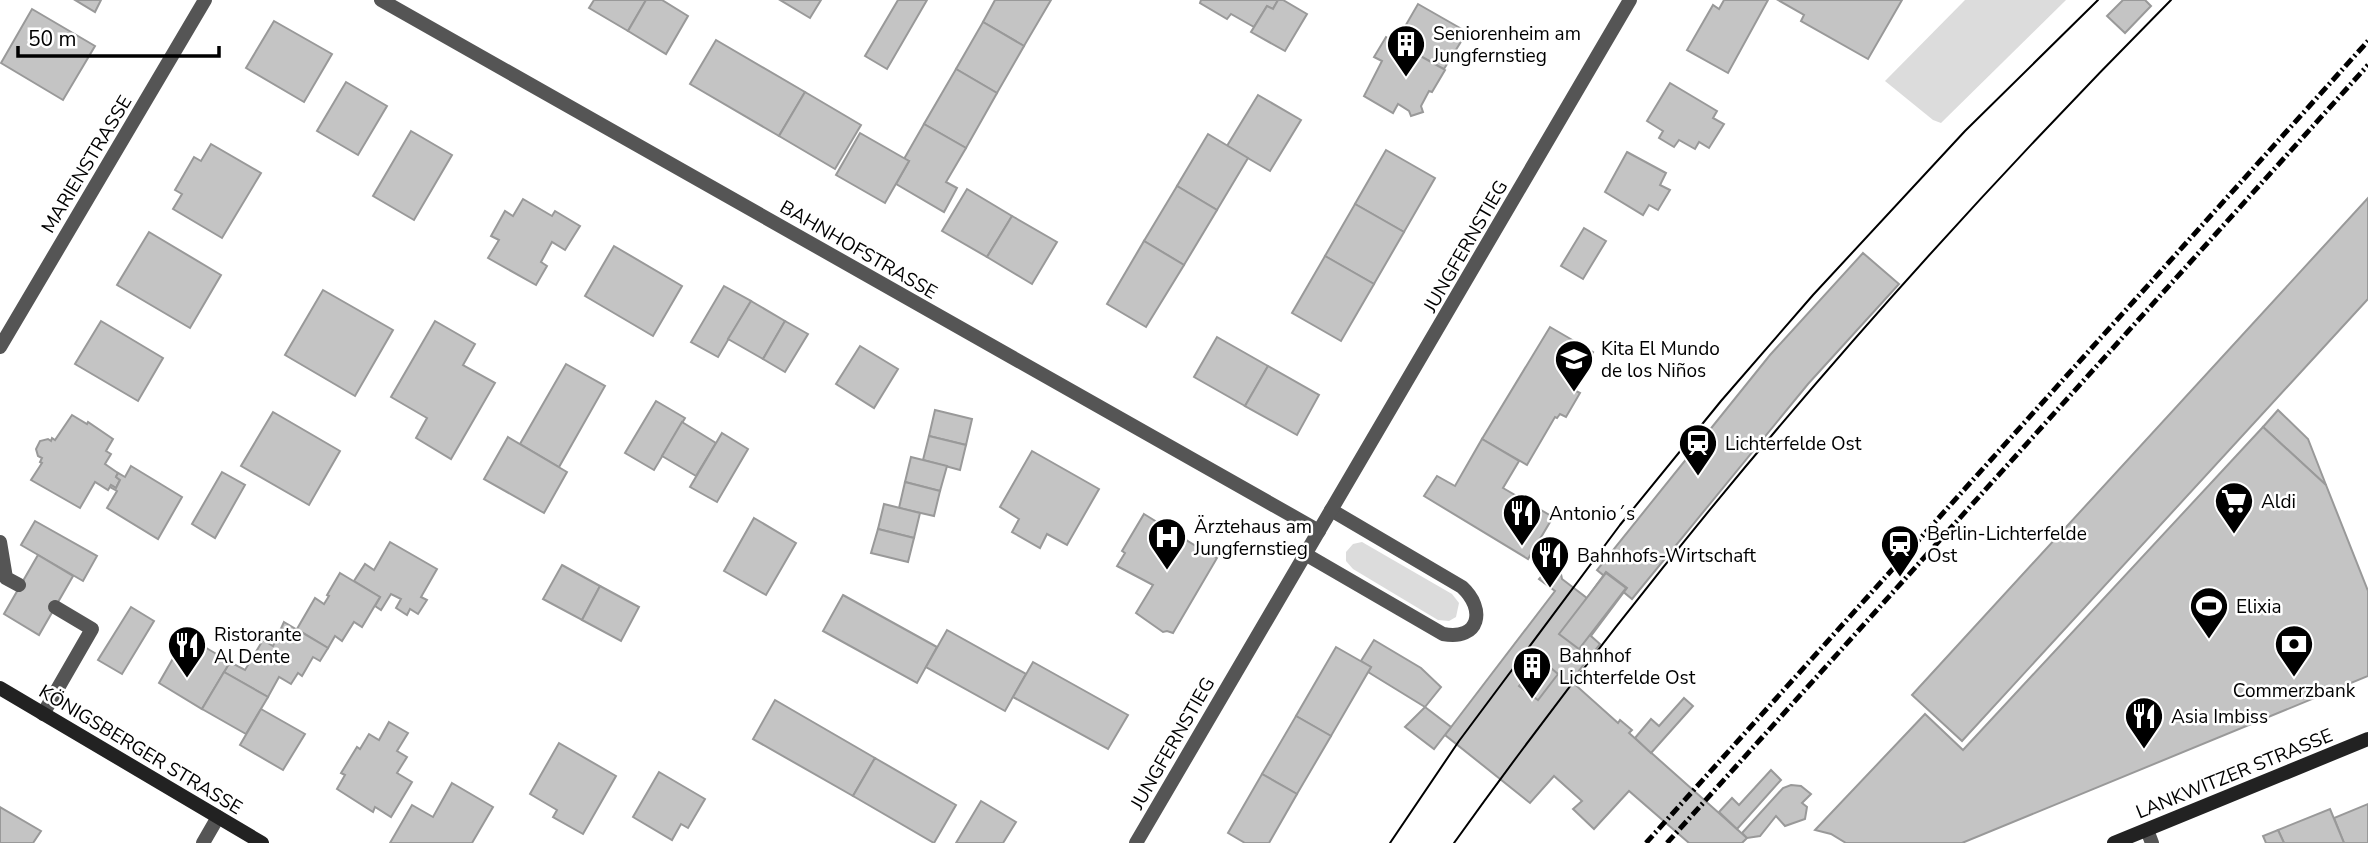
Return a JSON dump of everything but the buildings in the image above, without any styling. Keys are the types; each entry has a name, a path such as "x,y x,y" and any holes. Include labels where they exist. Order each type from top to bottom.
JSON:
{"main road":[{"name":"KÖNIGSBERGER STRASSE","path":"0,688 262,843"},
{"name":"LANKWITZER STRASSE","path":"2114,843 2149,836 2368,739"}],"street":[{"name":"MARIENSTRASSE","path":"0,347 205,0"},
{"name":"BAHNHOFSTRASSE","path":"381,0 1319,531"},
{"name":"JUNGFERNSTIEG","path":"1136,843 1630,0"},
{"path":"1305,554 1443,634 1463,635 1471,629 1476,619 1476,608 1472,596 1462,587 1331,510"},
{"path":"0,542 6,578 19,585"},
{"path":"43,714 92,629 55,607"},
{"path":"203,843 218,817"}],"shaded area":[{"path":"1965,0 2066,0 1941,123 1933,120 1885,81"},
{"path":"1362,542 1452,594 1459,603 1456,617 1449,621 1438,620 1353,569 1346,561 1346,552 1353,544"}],"tram line":[{"path":"1390,843 1459,741 1620,525 1721,401 1813,295 1965,131 2098,0"},
{"path":"1454,843 1620,622 1796,407 1980,200 2171,0"}],"railway":[{"path":"1646,843 2368,41"},
{"path":"1667,843 2368,65"}],"place":[{"name":"Seniorenheim am Jungfernstieg","path":"1406,78"},
{"name":"Kita El Mundo de los Niños","path":"1574,393"},
{"name":"Lichterfelde Ost","path":"1698,477"},
{"name":"Aldi","path":"2234,535"},
{"name":"Antonio´s","path":"1522,547"},
{"name":"Ärztehaus am Jungfernstieg","path":"1167,571"},
{"name":"Berlin-Lichterfelde Ost","path":"1900,578"},
{"name":"Bahnhofs-Wirtschaft","path":"1550,589"},
{"name":"Elixia","path":"2209,640"},
{"name":"Commerzbank","path":"2294,678"},
{"name":"Ristorante Al Dente","path":"187,679"},
{"name":"Bahnhof Lichterfelde Ost","path":"1532,700"},
{"name":"Asia Imbiss","path":"2144,750"}]}
